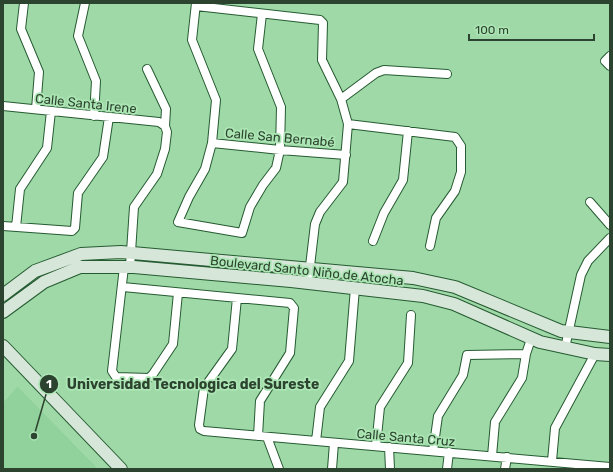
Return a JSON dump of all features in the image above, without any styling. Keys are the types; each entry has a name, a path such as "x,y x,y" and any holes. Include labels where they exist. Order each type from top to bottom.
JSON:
{"street":[{"path":"24,3 21,29 39,72 36,109"},
{"path":"85,3 78,36 96,81 94,116"},
{"path":"262,14 258,49 281,107 280,150 276,168 263,185 250,207 242,233 178,222 189,197 205,169 212,143 216,100 192,40 196,4 262,14 320,20 324,23 322,60 341,100 348,124 343,182 320,212 314,224 311,269 308,283"},
{"path":"147,69 166,109 165,126 167,132 165,149 157,174 134,206 131,252 123,287 112,371 113,375 116,377 149,378 153,374 173,344 178,293"},
{"path":"341,100 376,73 384,70 447,74"},
{"name":"Calle Santa Irene","path":"3,106 159,122 165,126"},
{"path":"16,227 20,189 47,148 51,111"},
{"path":"3,226 72,231 74,228 78,193 103,157 109,117"},
{"name":"Calle San Bernabé","path":"348,124 455,137 458,140 461,146 461,172 454,191 436,218 430,246"},
{"path":"373,241 384,212 403,180 408,131"},
{"name":"Calle San Bernabé","path":"212,143 346,155"},
{"path":"590,202 610,225"},
{"path":"565,348 581,275 588,261 608,243"},
{"name":"Boulevard Santo Niño de Atocha","path":"3,295 34,271 80,254 131,252 413,278 455,287 561,331 610,337"},
{"name":"Boulevard Santo Niño de Atocha","path":"3,312 54,276 80,267 127,267 308,283 423,296 454,304 531,339 565,348 595,354 610,355"},
{"path":"123,287 290,303 293,305 290,353 260,401 258,436"},
{"path":"316,441 320,408 349,361 356,288"},
{"name":"Calle Santa Cruz","path":"236,298 232,349 204,388 199,425 200,429 204,431 506,457 558,464 610,466"},
{"path":"376,446 380,407 408,363 411,315"},
{"path":"492,456 495,422 522,378 526,354 531,339"},
{"path":"3,346 121,469"},
{"path":"433,451 438,416 463,376 468,354 526,354"},
{"path":"558,464 555,428 595,354"},
{"path":"267,437 279,469"},
{"path":"332,469 334,443"},
{"path":"389,447 390,469"},
{"path":"448,452 448,469"},
{"path":"505,469 506,457"}],"shaded area":[{"path":"17,387 98,469 3,469 3,403"}],"place":[{"name":"Universidad Tecnologica del Sureste","path":"34,436"}]}
